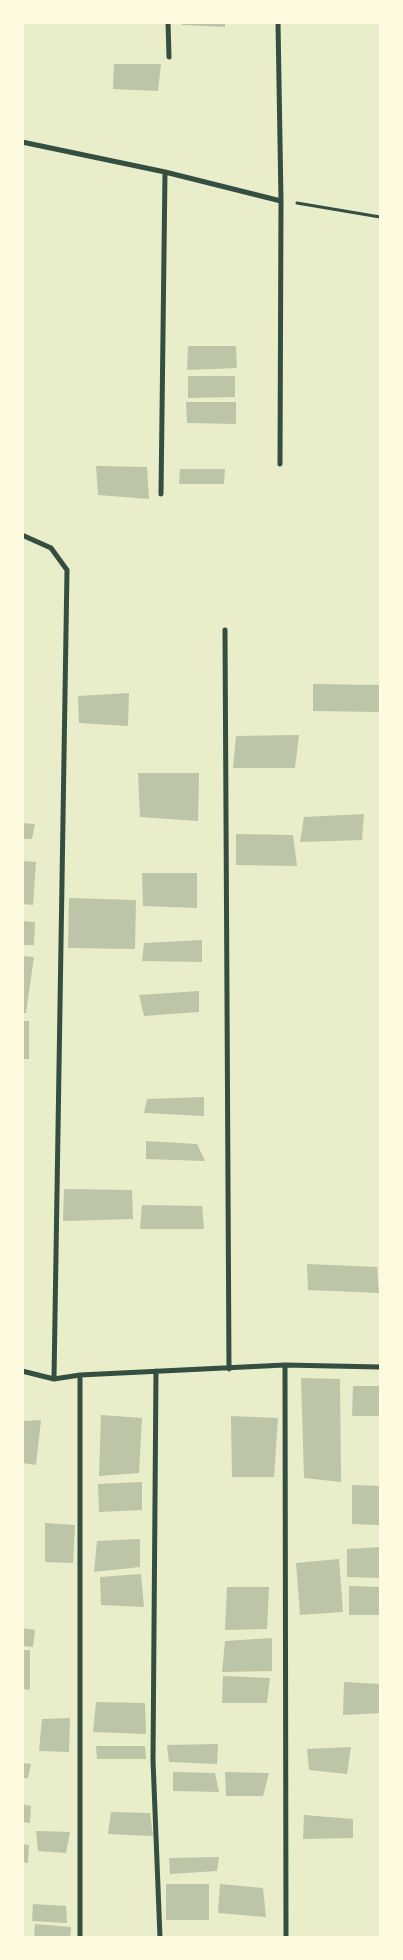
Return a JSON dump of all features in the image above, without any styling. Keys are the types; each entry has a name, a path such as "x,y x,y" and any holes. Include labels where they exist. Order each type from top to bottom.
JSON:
{"street":[{"path":"168,22 169,57"},
{"path":"278,22 281,201 280,464"},
{"path":"22,142 164,172 281,201"},
{"path":"161,494 164,172"},
{"path":"22,535 51,548 66,570 54,1379"},
{"path":"225,630 230,1369"},
{"path":"22,1371 54,1379 80,1375 285,1365 380,1367"},
{"path":"285,1365 286,1938"},
{"path":"156,1371 153,1760 160,1938"},
{"path":"80,1375 80,1938"}],"path":[{"path":"281,201 380,217"}],"building":[{"path":"182,22 225,22 225,27 182,25"},
{"path":"114,64 161,64 158,91 113,89"},
{"path":"188,346 236,346 237,368 187,370"},
{"path":"188,376 235,376 235,397 188,398"},
{"path":"186,402 236,402 236,424 187,423"},
{"path":"96,466 147,467 149,499 98,495"},
{"path":"180,469 225,469 224,484 179,484"},
{"path":"313,684 380,685 380,712 313,711"},
{"path":"129,693 128,726 79,723 78,696"},
{"path":"299,735 295,768 233,768 236,736"},
{"path":"138,773 199,773 198,821 140,817"},
{"path":"364,814 362,840 300,842 304,817"},
{"path":"22,823 35,824 32,839 22,839"},
{"path":"236,834 293,835 297,866 236,865"},
{"path":"22,861 36,862 33,905 22,904"},
{"path":"142,873 197,873 197,908 143,906"},
{"path":"69,898 136,900 135,949 68,948"},
{"path":"22,921 35,922 34,945 22,945"},
{"path":"202,940 202,962 142,961 144,943"},
{"path":"22,956 34,957 26,1013 22,1013"},
{"path":"199,991 199,1012 144,1016 139,995"},
{"path":"22,1021 29,1021 29,1059 22,1059"},
{"path":"204,1097 204,1116 144,1113 147,1099"},
{"path":"146,1141 197,1144 205,1161 146,1159"},
{"path":"64,1189 132,1190 133,1219 63,1221"},
{"path":"142,1205 202,1206 204,1229 140,1229"},
{"path":"307,1264 377,1267 379,1293 308,1290"},
{"path":"301,1378 340,1379 341,1482 304,1478"},
{"path":"353,1386 380,1386 380,1416 352,1416"},
{"path":"101,1415 142,1418 139,1473 99,1476"},
{"path":"231,1416 278,1418 274,1477 232,1477"},
{"path":"41,1420 36,1465 22,1463 22,1421"},
{"path":"142,1482 142,1510 99,1512 98,1484"},
{"path":"352,1485 380,1486 380,1525 352,1524"},
{"path":"45,1523 75,1525 73,1563 45,1562"},
{"path":"140,1539 140,1567 94,1572 97,1541"},
{"path":"380,1547 380,1578 347,1577 347,1549"},
{"path":"339,1559 343,1612 300,1615 296,1563"},
{"path":"141,1574 144,1607 101,1605 100,1577"},
{"path":"349,1586 380,1587 380,1615 349,1615"},
{"path":"227,1587 269,1587 267,1629 225,1630"},
{"path":"22,1628 35,1630 33,1647 22,1646"},
{"path":"272,1638 272,1671 222,1672 225,1641"},
{"path":"22,1650 30,1650 30,1690 22,1689"},
{"path":"223,1676 270,1678 267,1703 222,1703"},
{"path":"344,1682 380,1684 380,1713 343,1715"},
{"path":"96,1702 145,1703 146,1734 93,1732"},
{"path":"70,1718 69,1752 39,1751 42,1719"},
{"path":"218,1744 217,1764 169,1762 167,1745"},
{"path":"96,1746 145,1746 146,1759 97,1759"},
{"path":"351,1747 347,1774 309,1770 307,1749"},
{"path":"22,1763 31,1764 28,1778 22,1778"},
{"path":"173,1772 215,1773 219,1792 173,1791"},
{"path":"225,1772 269,1773 263,1796 226,1796"},
{"path":"22,1804 31,1806 30,1823 22,1822"},
{"path":"111,1812 150,1813 153,1836 108,1834"},
{"path":"304,1815 353,1819 353,1838 303,1839"},
{"path":"36,1831 70,1832 66,1853 38,1851"},
{"path":"22,1844 29,1845 28,1863 22,1862"},
{"path":"219,1857 217,1871 170,1874 169,1858"},
{"path":"166,1884 209,1884 209,1920 166,1920"},
{"path":"220,1884 263,1888 266,1917 218,1913"},
{"path":"33,1904 66,1906 67,1923 32,1921"},
{"path":"35,1924 71,1927 70,1938 34,1938"}]}
